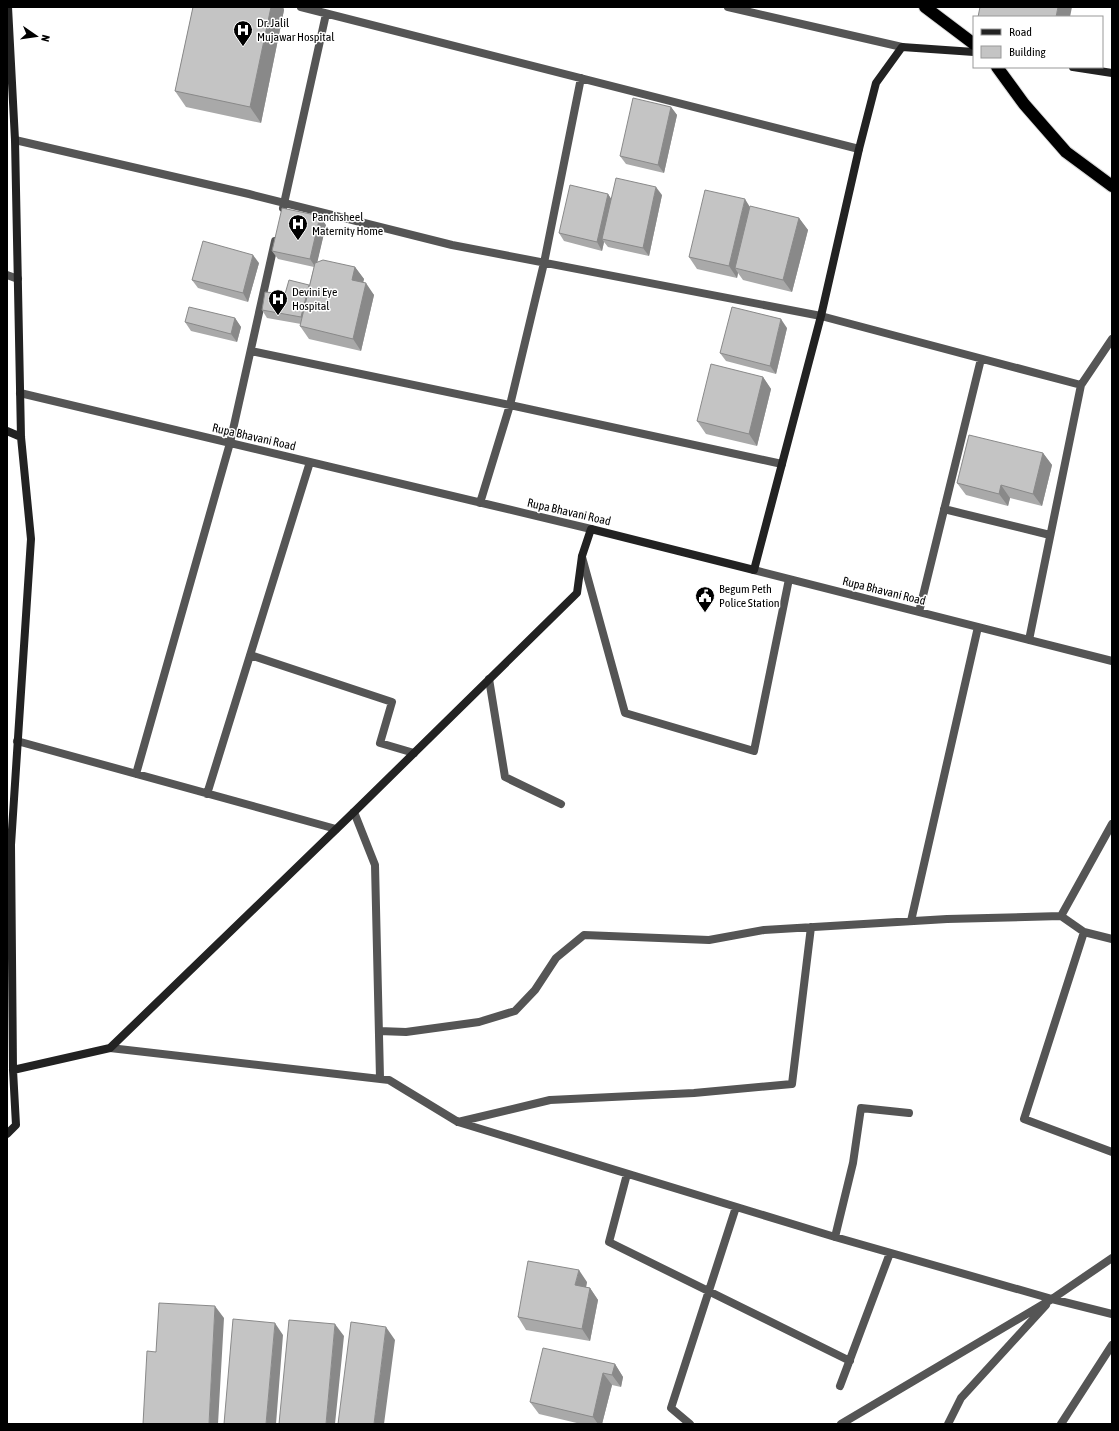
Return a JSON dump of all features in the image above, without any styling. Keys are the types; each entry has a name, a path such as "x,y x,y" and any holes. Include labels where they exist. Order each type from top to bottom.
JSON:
{"highway":[{"path":"925,7 973,43"},
{"path":"998,68 1024,104 1066,152 1112,186"}],"street":[{"path":"7,1134 16,1125 10,1070 9,845 31,539 21,437 15,140 8,7"},
{"path":"301,7 859,149"},
{"path":"728,7 902,47 973,52"},
{"path":"281,217 326,14"},
{"path":"754,570 821,316 859,149 876,83 902,47"},
{"path":"1080,68 1112,73"},
{"path":"480,503 510,405 544,263 581,78"},
{"path":"15,140 284,202 452,245 821,316 1081,385"},
{"path":"136,774 230,443 277,232"},
{"path":"7,275 18,279"},
{"path":"1029,640 1081,385 1112,339"},
{"path":"250,351 782,464"},
{"path":"919,612 981,359"},
{"name":"Rupa Bhavani Road","path":"20,393 754,570 1112,661"},
{"path":"7,431 21,437"},
{"path":"207,794 310,462"},
{"path":"944,509 1050,535"},
{"path":"110,1048 354,812 577,593 582,556 591,530"},
{"path":"582,556 625,713 754,751 789,579"},
{"path":"911,921 978,627"},
{"path":"250,655 392,702 380,743 414,753"},
{"path":"489,679 505,777 561,804"},
{"path":"17,741 336,829"},
{"path":"354,812 375,865 380,1078"},
{"path":"1061,916 1112,824"},
{"path":"379,1031 406,1032 479,1022 515,1011 535,990 556,958 584,935 709,940 764,930 947,919 1061,916 1084,932 1112,939"},
{"path":"458,1122 550,1100 694,1093 792,1084 811,927"},
{"path":"1084,932 1024,1119 1112,1152"},
{"path":"10,1070 110,1048 380,1078 389,1080 458,1122 835,1237 1052,1299 1112,1314"},
{"path":"835,1237 852,1163 861,1108 909,1113"},
{"path":"627,1174 609,1242 850,1361"},
{"path":"690,1424 671,1408 736,1207"},
{"path":"840,1386 890,1253"},
{"path":"841,1424 1052,1299 1112,1258"},
{"path":"948,1424 961,1398 1052,1299"},
{"path":"1061,1424 1112,1345"}],"building":[{"path":"193,7 271,7 250,107 175,91"},
{"path":"980,7 1058,7 1056,16 978,16"},
{"path":"633,98 671,107 658,165 620,156"},
{"path":"616,178 656,187 643,248 602,239"},
{"path":"570,185 608,194 597,242 559,233"},
{"path":"705,190 745,199 729,266 689,257"},
{"path":"750,206 799,218 783,280 735,268"},
{"path":"282,208 320,216 310,259 272,251"},
{"path":"203,241 253,255 243,293 192,280"},
{"path":"323,260 355,267 352,280 366,283 353,339 300,326 315,263"},
{"path":"289,280 309,285 301,317 262,310 265,292 285,294"},
{"path":"189,307 235,318 231,334 185,322"},
{"path":"732,307 781,319 770,366 720,353"},
{"path":"711,364 763,377 749,434 697,421"},
{"path":"969,435 1043,453 1033,494 1001,485 999,494 957,483"},
{"path":"528,1261 579,1270 575,1285 590,1288 582,1329 518,1317"},
{"path":"159,1303 215,1306 209,1424 143,1424 147,1351 156,1352"},
{"path":"233,1319 275,1323 266,1424 224,1424"},
{"path":"289,1320 335,1324 326,1424 279,1424"},
{"path":"351,1322 386,1327 374,1424 338,1424"},
{"path":"543,1348 615,1364 612,1375 603,1373 593,1417 530,1402"}],"place":[{"name":"Dr. Jalil Mujawar Hospital","path":"243,47"},
{"name":"Panchsheel Maternity Home","path":"298,241"},
{"name":"Devini Eye Hospital","path":"278,316"},
{"name":"Begum Peth Police Station","path":"705,613"}]}
